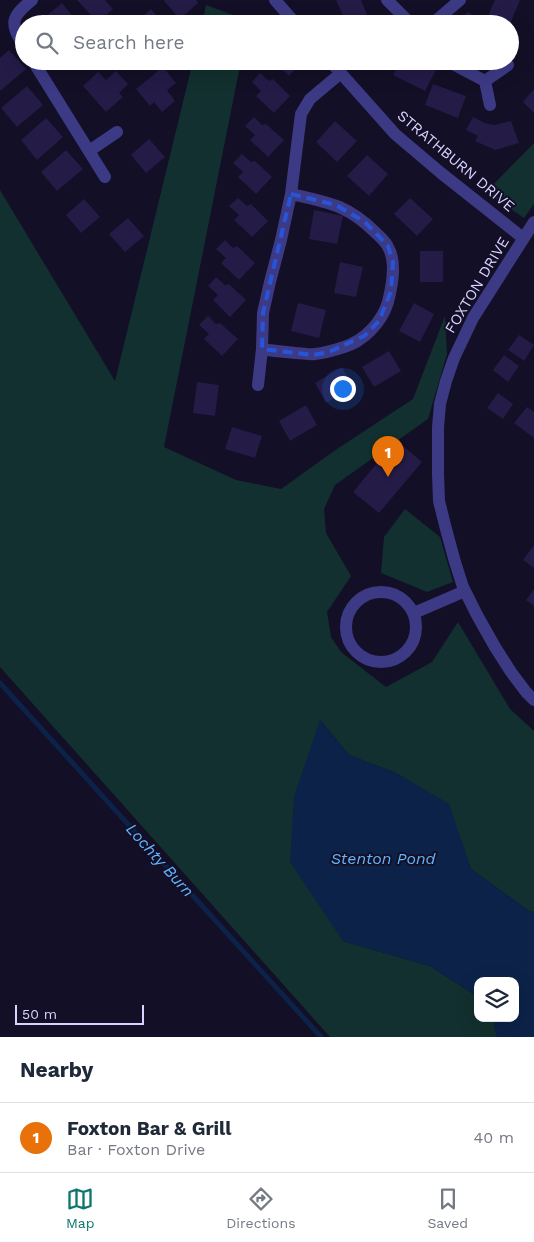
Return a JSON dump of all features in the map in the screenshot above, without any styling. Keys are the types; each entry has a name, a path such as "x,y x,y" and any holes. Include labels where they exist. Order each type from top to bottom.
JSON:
{"street":[{"path":"17,15 32,0"},
{"path":"275,0 288,15"},
{"path":"387,0 402,15"},
{"path":"442,15 460,0"},
{"path":"39,70 106,177"},
{"name":"STRATHBURN DRIVE","path":"338,70 395,134 524,238"},
{"path":"464,70 485,81"},
{"path":"485,81 500,70"},
{"path":"258,385 264,313 291,194 301,114 310,99 341,73"},
{"path":"485,81 490,106"},
{"path":"89,151 117,132"},
{"path":"262,349 313,354 347,347 364,336 379,321 386,308 391,291 393,274 388,246 365,222 351,212 336,205 291,194"},
{"name":"FOXTON DRIVE","path":"534,222 462,338 446,381 440,404 438,427 440,501 455,562 465,591 476,615 511,672 534,700"},
{"path":"414,614 465,591"},
{"path":"386,592 397,596 407,603 414,614 416,635 412,645 405,654 396,660 374,662 364,658 355,651 349,641 346,629 348,617 353,606 362,598 373,593 386,592"}],"highlighted area":[{"path":"291,194 336,205 365,222 388,246 393,262 391,291 379,321 364,336 329,352 313,355 262,349 263,313"}],"green space":[{"path":"206,5 233,15 204,15"},
{"path":"191,70 239,70 164,447 236,480 281,489 334,451 413,399 445,316 447,354 428,419 335,485 324,509 326,533 351,576 327,612 331,637 341,652 386,687 432,662 458,622 510,709 534,731 534,912 529,911 471,869 448,804 396,773 349,755 321,721 343,941 430,966 474,994 474,1022 494,1022 497,1037 330,1037 0,667 0,190 115,381"},
{"path":"534,143 534,204 524,218 486,192"},
{"path":"405,509 440,537 453,582 427,592 381,573 384,537"}],"water":[{"name":"Stenton Pond","path":"320,720 349,755 396,773 449,804 471,869 529,911 534,912 534,1037 497,1037 494,1022 519,1022 519,977 474,977 474,994 430,966 343,941 290,862 294,796"}],"building":[{"path":"77,0 105,0 113,9 107,15 91,15"},
{"path":"196,0 198,3 184,15 176,15 164,1"},
{"path":"336,0 361,0 367,14 365,15 343,15"},
{"path":"495,0 520,0 514,15 488,15"},
{"path":"62,3 72,15 47,15"},
{"path":"151,9 156,15 144,15"},
{"path":"9,50 15,57 15,70 25,70 0,91 0,58"},
{"path":"159,70 165,70 176,83 167,90 175,101 162,112 154,102 150,106 136,89"},
{"path":"283,70 295,70 289,76"},
{"path":"396,70 436,70 425,91 393,75"},
{"path":"116,71 128,84 119,93 123,97 106,112 83,86 98,72 106,80"},
{"path":"260,73 269,81 273,79 290,96 274,113 256,96 261,91 252,82"},
{"path":"433,84 466,96 458,118 425,105"},
{"path":"27,86 43,105 17,127 1,108"},
{"path":"534,89 534,113 523,102"},
{"path":"254,117 262,125 266,124 284,140 268,157 250,140 255,135 245,126"},
{"path":"473,117 494,125 511,121 519,143 495,150 475,141 478,136 466,130"},
{"path":"46,118 63,137 37,160 21,140"},
{"path":"335,121 357,141 337,162 316,142"},
{"path":"149,139 165,157 146,173 131,155"},
{"path":"66,150 83,169 57,191 41,172"},
{"path":"242,154 251,162 255,161 272,177 256,194 238,177 243,172 233,163"},
{"path":"367,155 388,174 369,196 347,176"},
{"path":"238,198 247,206 251,204 268,221 252,237 234,220 239,215 229,206"},
{"path":"410,198 433,219 417,236 394,214"},
{"path":"84,199 100,217 81,233 66,215"},
{"path":"314,210 343,216 337,244 309,239"},
{"path":"128,218 144,236 125,252 109,234"},
{"path":"225,240 233,248 237,246 255,263 239,280 221,263 226,258 216,249"},
{"path":"420,251 443,251 443,282 420,282"},
{"path":"340,262 363,267 356,297 334,293"},
{"path":"216,277 225,285 229,284 246,300 230,317 213,300 218,295 208,286"},
{"path":"298,303 326,310 319,338 291,331"},
{"path":"414,303 434,314 420,342 399,331"},
{"path":"208,316 216,324 220,323 238,339 222,356 204,339 209,334 199,325"},
{"path":"519,335 534,345 524,361 508,350"},
{"path":"389,351 401,371 374,387 362,367"},
{"path":"504,355 519,366 508,382 493,370"},
{"path":"342,367 353,387 326,403 315,383"},
{"path":"197,382 219,385 215,416 193,413"},
{"path":"498,393 513,404 503,419 487,408"},
{"path":"306,405 317,425 290,441 279,421"},
{"path":"527,407 534,412 534,438 514,423"},
{"path":"232,427 262,436 255,458 225,449"},
{"path":"396,440 422,462 379,513 353,492"},
{"path":"534,545 534,568 523,560"},
{"path":"534,589 534,606 526,600"}],"waterway":[{"name":"Lochty Burn","path":"0,683 321,1037"}],"place":[{"name":"Foxton Bar & Grill","path":"388,477"}]}
